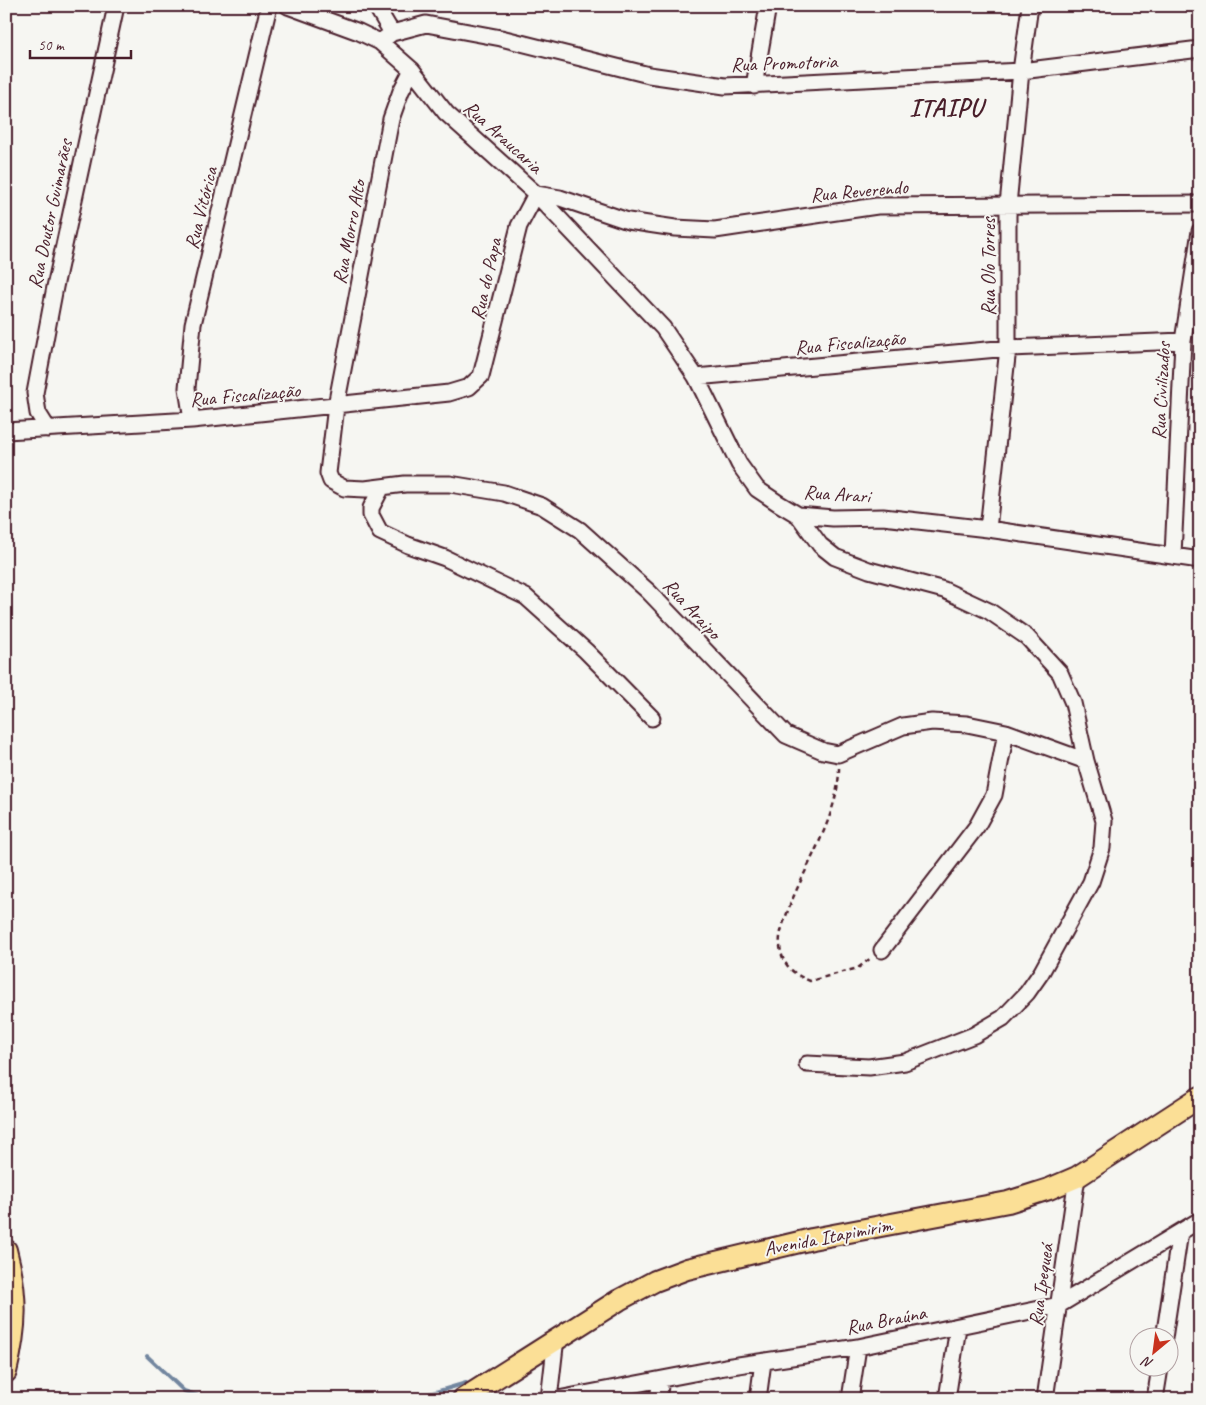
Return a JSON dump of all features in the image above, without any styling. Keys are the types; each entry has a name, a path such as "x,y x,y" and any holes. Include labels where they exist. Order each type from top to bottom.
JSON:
{"main road":[{"name":"Avenida Itapimirim","path":"463,1399 556,1338 655,1281 687,1268 812,1239 1008,1202 1049,1189 1077,1177 1200,1098"},
{"path":"6,1250 12,1273 16,1311 6,1372"}],"street":[{"name":"Rua Doutor Guimarães","path":"48,429 38,413 35,393 55,287 116,6"},
{"name":"Rua Vitórica","path":"192,420 187,388 194,324 269,6"},
{"path":"288,6 359,32 386,37"},
{"name":"Rua Araucaria","path":"376,6 386,37 446,113 536,194 560,198 628,221 675,228 715,230"},
{"path":"754,86 768,6"},
{"name":"Rua Olo Torres","path":"988,529 1008,348 1008,205 1021,71 1030,6"},
{"name":"Rua Promotoria","path":"386,37 426,24 450,27 649,75 724,86 754,86 1021,71 1200,49"},
{"name":"Rua Morro Alto","path":"336,406 391,120 401,91 412,70"},
{"name":"Rua do Papa","path":"481,376 519,226 536,194"},
{"name":"Rua Arari","path":"536,194 663,328 696,377 739,464 757,489 798,515 833,518 883,517 988,529 1200,560"},
{"path":"1008,205 1200,204"},
{"name":"Rua Reverendo","path":"715,230 877,206 1008,205"},
{"name":"Rua Civilizados","path":"1173,555 1183,341 1200,231"},
{"path":"1008,348 1183,341"},
{"name":"Rua Fiscalização","path":"696,377 1008,348"},
{"name":"Rua Fiscalização","path":"6,431 192,420 449,393 469,387 481,376"},
{"name":"Rua Araipo","path":"336,406 328,473 331,481 344,488 382,488 404,484 450,484 504,493 542,506 580,530 649,592 786,735 823,751 838,754"},
{"path":"382,488 371,508 371,515 380,532 408,545 445,558 526,597 586,651 652,718"},
{"path":"798,515 820,545 836,557 869,570 944,590 988,611 1027,636 1060,673 1073,703 1086,761 1104,821 1102,848 1091,882 1041,972 1027,993 1003,1018 974,1035 904,1062 869,1066 807,1064"},
{"path":"838,754 903,726 932,722 967,724 1006,732 1086,761"},
{"path":"882,950 977,826 994,795 1006,732"},
{"name":"Rua Ipequeá","path":"1045,1399 1077,1177"},
{"name":"Rua Braúna","path":"558,1399 858,1347 1059,1306 1200,1220"},
{"path":"1166,1328 1180,1232"},
{"path":"947,1399 958,1326"},
{"path":"549,1399 556,1338"},
{"path":"850,1399 858,1347"},
{"path":"758,1399 763,1362"},
{"path":"1155,1399 1158,1378"},
{"path":"658,1399 662,1380"}],"path":[{"path":"838,754 837,790 816,850 785,919 779,944 783,959 789,969 810,981 858,968 882,950"}],"waterway":[{"path":"147,1356 184,1391 207,1399"},
{"path":"412,1399 466,1383"}],"district":[{"name":"ITAIPU","path":"946,108"}]}
